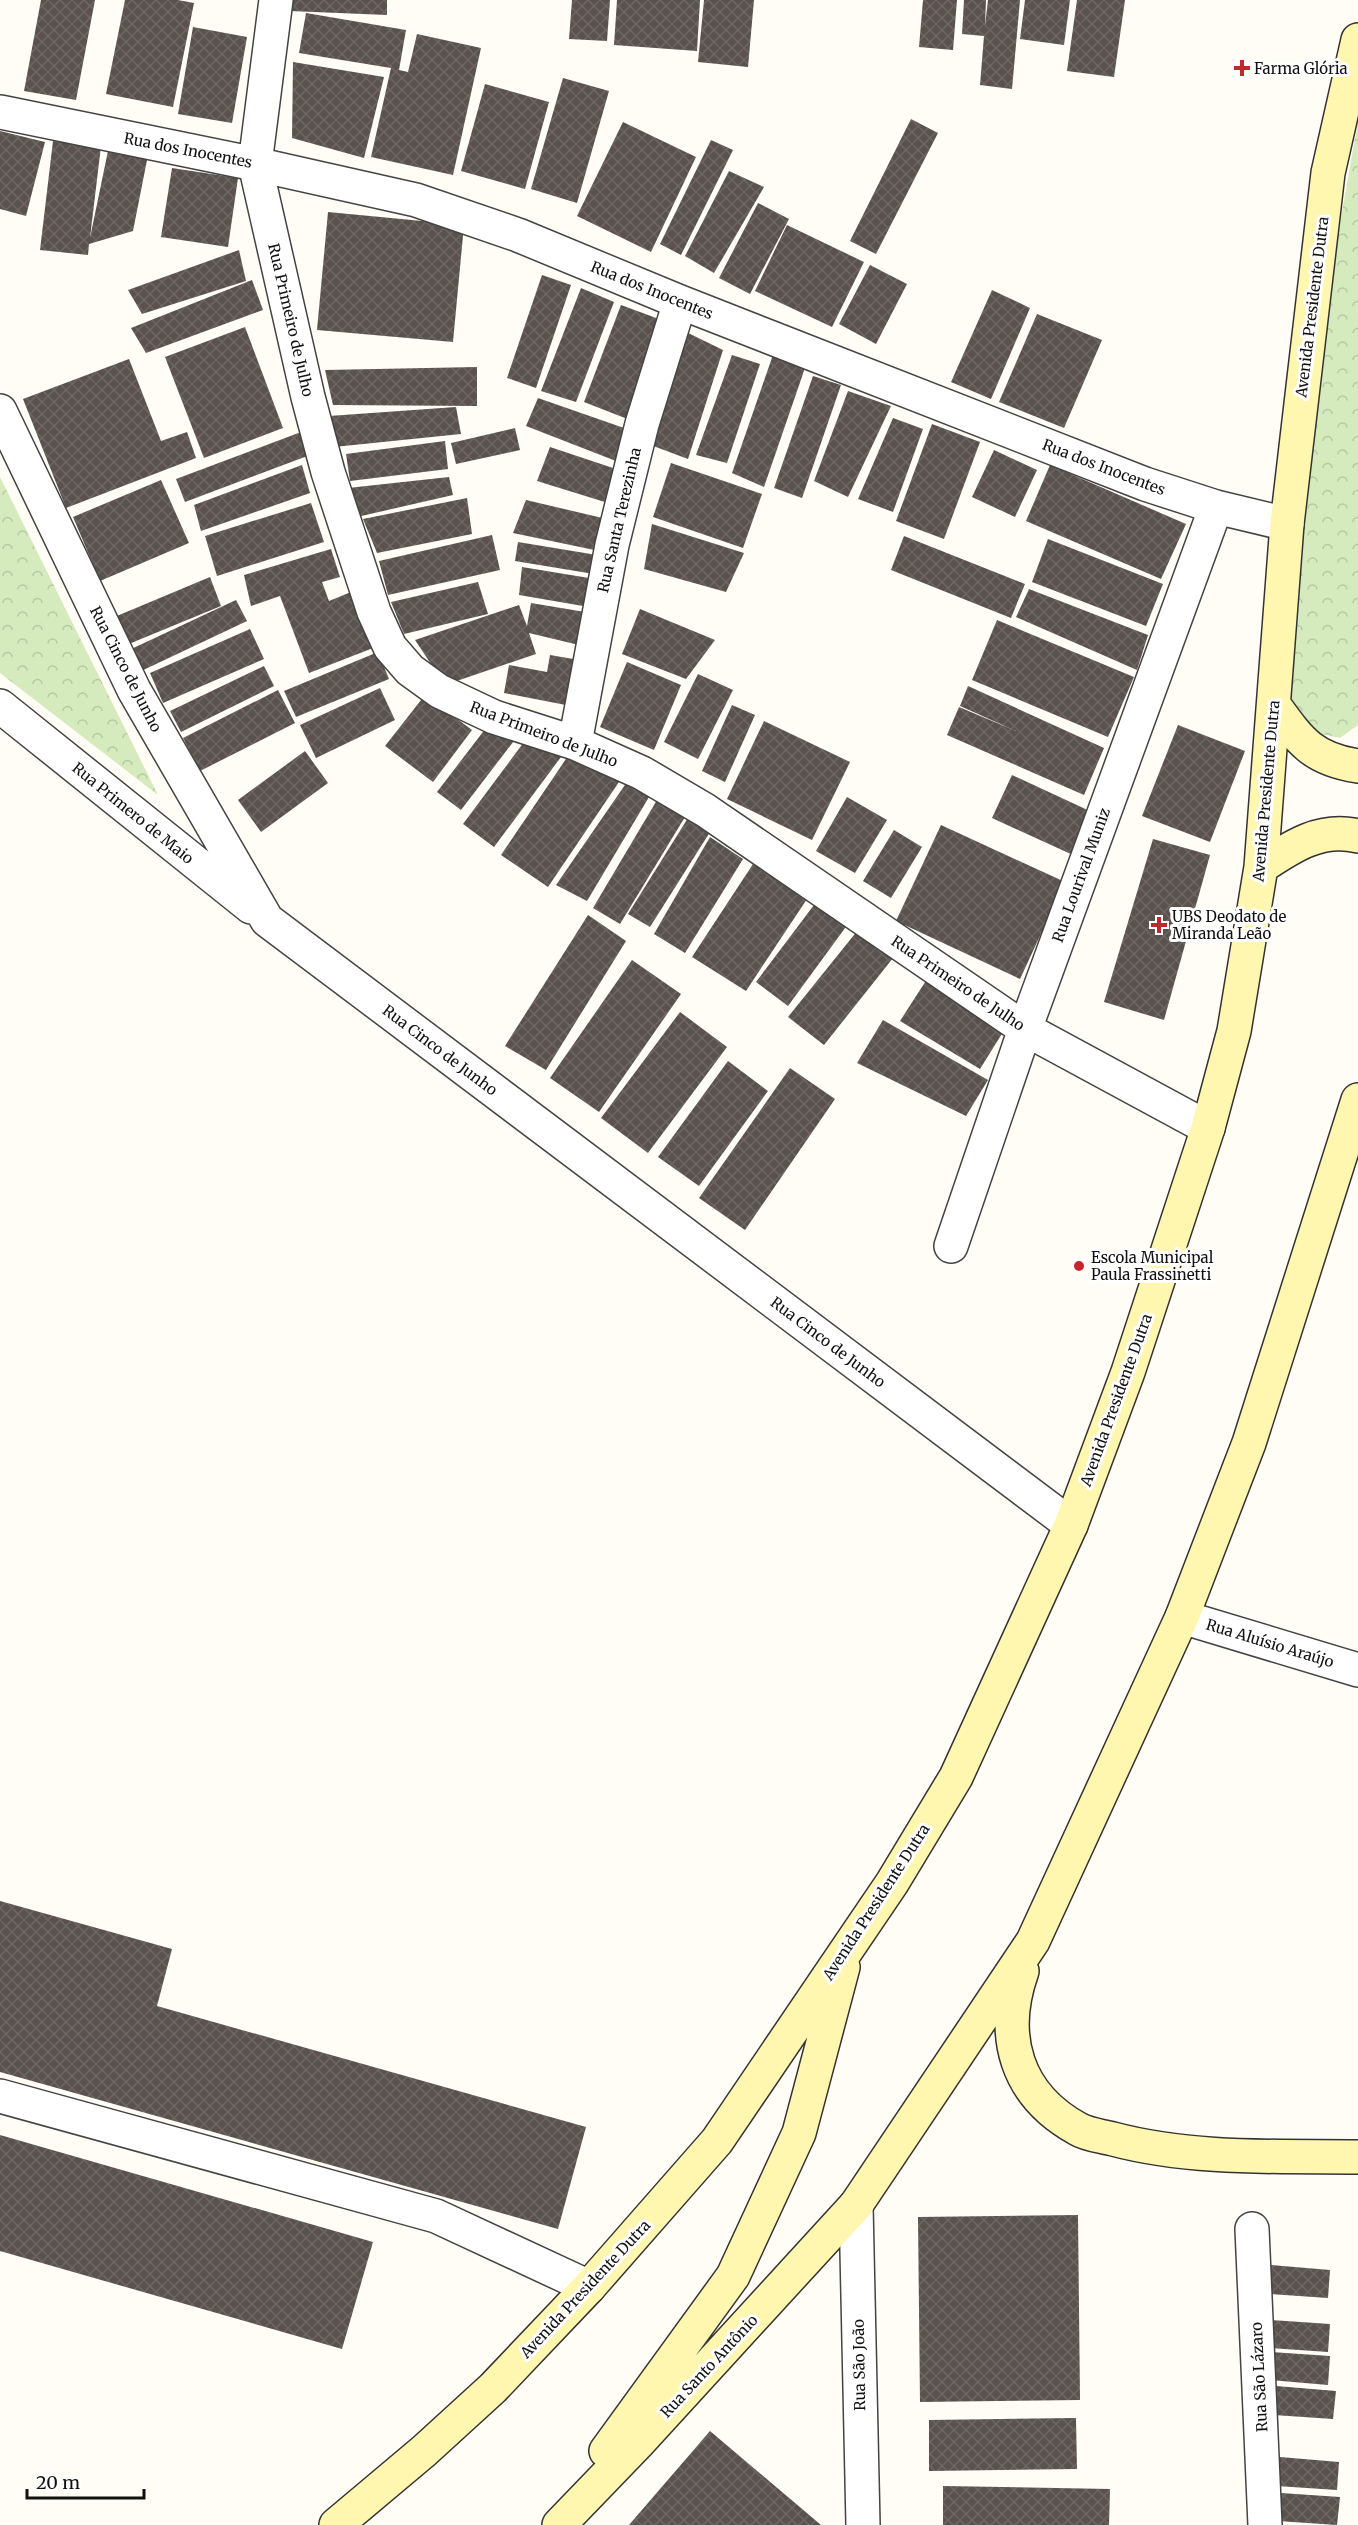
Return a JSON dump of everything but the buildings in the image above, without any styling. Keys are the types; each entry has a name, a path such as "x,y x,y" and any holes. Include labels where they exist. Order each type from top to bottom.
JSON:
{"street":[{"name":"Rua Primeiro de Julho","path":"276,0 255,164 308,397 328,472 374,612 390,647 410,670 439,691 494,717 575,742 642,773 705,810 1024,1029 1208,1128"},
{"name":"Avenida Presidente Dutra","path":"336,2525 476,2404 590,2287 717,2140 892,1883 956,1777 1071,1525 1128,1372 1208,1128 1234,1031 1261,867 1287,524 1328,173 1358,40"},
{"name":"Rua dos Inocentes","path":"0,112 255,164 416,200 518,235 680,302 1144,484 1216,507 1287,524"},
{"name":"Rua Santa Terezinha","path":"575,742 612,545 642,424 680,302"},
{"name":"Rua Cinco de Junho","path":"0,411 134,690 267,920 1071,1525"},
{"name":"Rua Lourival Muniz","path":"951,1246 1024,1029 1216,507"},
{"path":"1274,705 1299,739 1318,756 1358,766"},
{"name":"Rua Primero de Maio","path":"0,706 267,920"},
{"path":"1261,867 1298,842 1345,832 1358,836"},
{"path":"1358,1100 1249,1443 1182,1617 1033,1941 1012,1999 1011,2032 1019,2067 1043,2106 1080,2131 1143,2147 1257,2156 1358,2157"},
{"name":"Rua Aluísio Araújo","path":"1182,1617 1358,1670"},
{"path":"856,2205 1033,1941"},
{"path":"551,2525 733,2276 799,2133 847,1948"},
{"path":"0,2096 436,2216 590,2287"},
{"name":"Rua Santo Antônio","path":"559,2525 646,2434 856,2205"},
{"name":"Rua São João","path":"856,2205 863,2525"},
{"name":"Rua São Lázaro","path":"1252,2229 1265,2525"}],"green space":[{"path":"1358,121 1358,725 1340,738 1308,731 1283,693 1311,388"},
{"path":"0,477 158,795 0,673"}],"place":[{"name":"Farma Glória","path":"1242,68"},
{"name":"UBS Deodato de Miranda Leão","path":"1159,925"},
{"name":"Escola Municipal Paula Frassinetti","path":"1079,1266"}]}
